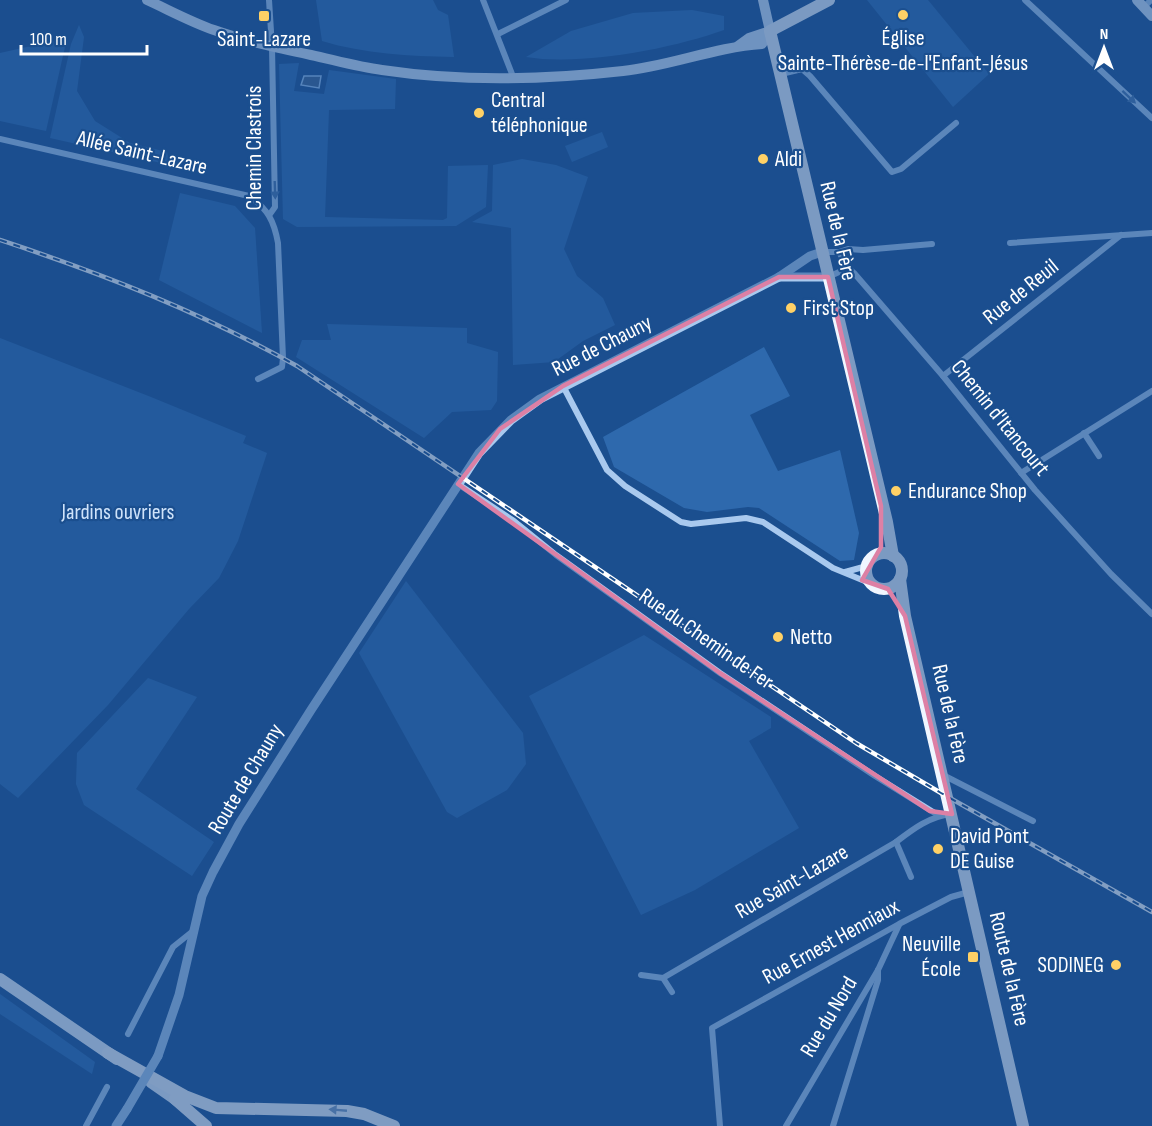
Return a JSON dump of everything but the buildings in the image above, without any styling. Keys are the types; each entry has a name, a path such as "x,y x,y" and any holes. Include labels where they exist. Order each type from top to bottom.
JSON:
{"highway":[{"path":"108,1053 185,1096 216,1108 347,1111 364,1114 394,1126"},
{"path":"174,1098 206,1126"}],"main road":[{"path":"147,0 213,30 272,46 381,70 437,77 514,79 628,71 660,66 738,46 762,44 770,31 829,0"},
{"name":"Rue de la Fère","path":"764,0 881,506 884,533 878,555"},
{"path":"1144,2 1152,15"},
{"name":"Rue de la Fère","path":"881,506 887,522 893,556"},
{"path":"885,554 893,556 902,568 900,579 888,589 872,584 868,577 867,566 872,558 885,554"},
{"name":"Rue de la Fère","path":"900,579 905,616 953,817"},
{"name":"Rue de la Fère","path":"888,589 896,598 905,616"},
{"name":"Route de la Fère","path":"953,817 1023,1126"},
{"path":"0,979 214,1126"}],"street":[{"name":"Chemin Clastrois","path":"258,379 282,367 278,243 270,214 275,207 269,0"},
{"path":"483,0 514,79"},
{"path":"498,34 566,0"},
{"path":"1025,0 1152,118"},
{"path":"780,74 802,69 892,172 898,171 956,123"},
{"name":"Allée Saint-Lazare","path":"0,139 249,196 270,214"},
{"path":"1010,243 1152,233"},
{"name":"Rue de Reuil","path":"943,376 1121,235"},
{"path":"822,252 932,244"},
{"name":"Rue de Chauny","path":"461,481 479,453 500,429 532,405 563,386 779,278 810,256 822,252"},
{"name":"Chemin d'Itancourt","path":"839,252 848,268 943,376 1021,473 1111,574 1152,614"},
{"path":"828,277 848,268"},
{"name":"Rue de Chauny","path":"779,278 828,277"},
{"path":"563,386 607,470 625,486 660,510 681,522 691,524 755,519 833,567 872,584"},
{"path":"1021,473 1152,391"},
{"path":"1084,433 1099,456"},
{"name":"Rue du Chemin de Fer","path":"461,481 556,555 720,673 938,815"},
{"name":"Route de Chauny","path":"116,1126 158,1056 179,994 202,896 239,824 461,481"},
{"path":"844,572 867,566"},
{"path":"943,775 1033,821"},
{"path":"938,815 953,817"},
{"name":"Rue Saint-Lazare","path":"663,978 896,842 912,829 938,815"},
{"path":"896,842 911,877"},
{"name":"Rue Ernest Henniaux","path":"720,1126 712,1028 899,924 951,897 970,892"},
{"name":"Rue du Nord","path":"786,1126 878,970 899,924"},
{"path":"128,1034 173,947 193,931"},
{"path":"833,1126 878,980 878,970"},
{"path":"641,975 663,978 672,992"},
{"path":"86,1126 107,1087"}],"highlighted area":[{"path":"779,277 828,277 881,506 881,547 862,580 888,589 905,616 952,814 930,811 720,673 458,484 500,429 563,386"}],"green space":[{"path":"316,0 433,0 438,10 448,15 454,57 371,52 322,41"},
{"path":"867,0 928,0 989,74 953,107"},
{"path":"692,10 724,16 724,30 678,44 626,54 573,59 526,57 571,31 633,13"},
{"path":"79,25 84,37 77,91 95,121 130,143 167,152 170,165 50,138 71,44"},
{"path":"67,38 46,131 0,121 0,53"},
{"path":"299,63 294,91 324,94 329,70 396,79 395,109 329,110 325,217 443,220 447,218 448,166 488,165 486,207 456,226 297,227 283,219 279,64"},
{"path":"602,132 608,147 572,162 565,146"},
{"path":"522,159 556,165 588,177 564,249 577,276 603,298 615,325 583,341 554,362 513,365 511,228 472,222 492,211 493,165"},
{"path":"180,193 235,206 255,228 262,333 159,280"},
{"path":"327,324 467,328 467,343 498,352 497,401 491,410 452,412 424,438 296,357 302,340 331,340"},
{"name":"Jardins ouvriers","path":"0,338 246,436 243,443 267,453 238,541 219,578 189,609 108,705 18,798 0,784"},
{"path":"764,347 790,396 750,415 778,471 840,450 859,533 854,560 840,561 759,508 748,507 707,512 684,508 614,467 603,437"},
{"path":"406,581 523,733 526,764 507,790 457,818 447,812 359,653"},
{"path":"644,635 771,717 771,728 749,741 799,828 695,890 641,915 529,696"},
{"path":"148,678 197,697 136,789 214,842 192,876 84,805 76,784 77,753"},
{"path":"0,994 95,1062 92,1074 0,1014"}],"shaded area":[{"path":"304,76 321,76 319,88 301,85"}],"railway":[{"path":"0,240 152,296 225,328 297,366 856,743 1152,912"}],"place":[{"name":"Église Sainte-Thérèse-de-l'Enfant-Jésus","path":"903,15"},
{"name":"Saint-Lazare","path":"264,16"},
{"name":"Central téléphonique","path":"479,113"},
{"name":"Aldi","path":"763,159"},
{"name":"First Stop","path":"791,308"},
{"name":"Endurance Shop","path":"896,491"},
{"name":"Netto","path":"778,637"},
{"name":"David Pont DE Guise","path":"938,849"},
{"name":"Neuville École","path":"973,957"},
{"name":"SODINEG","path":"1116,965"}]}
